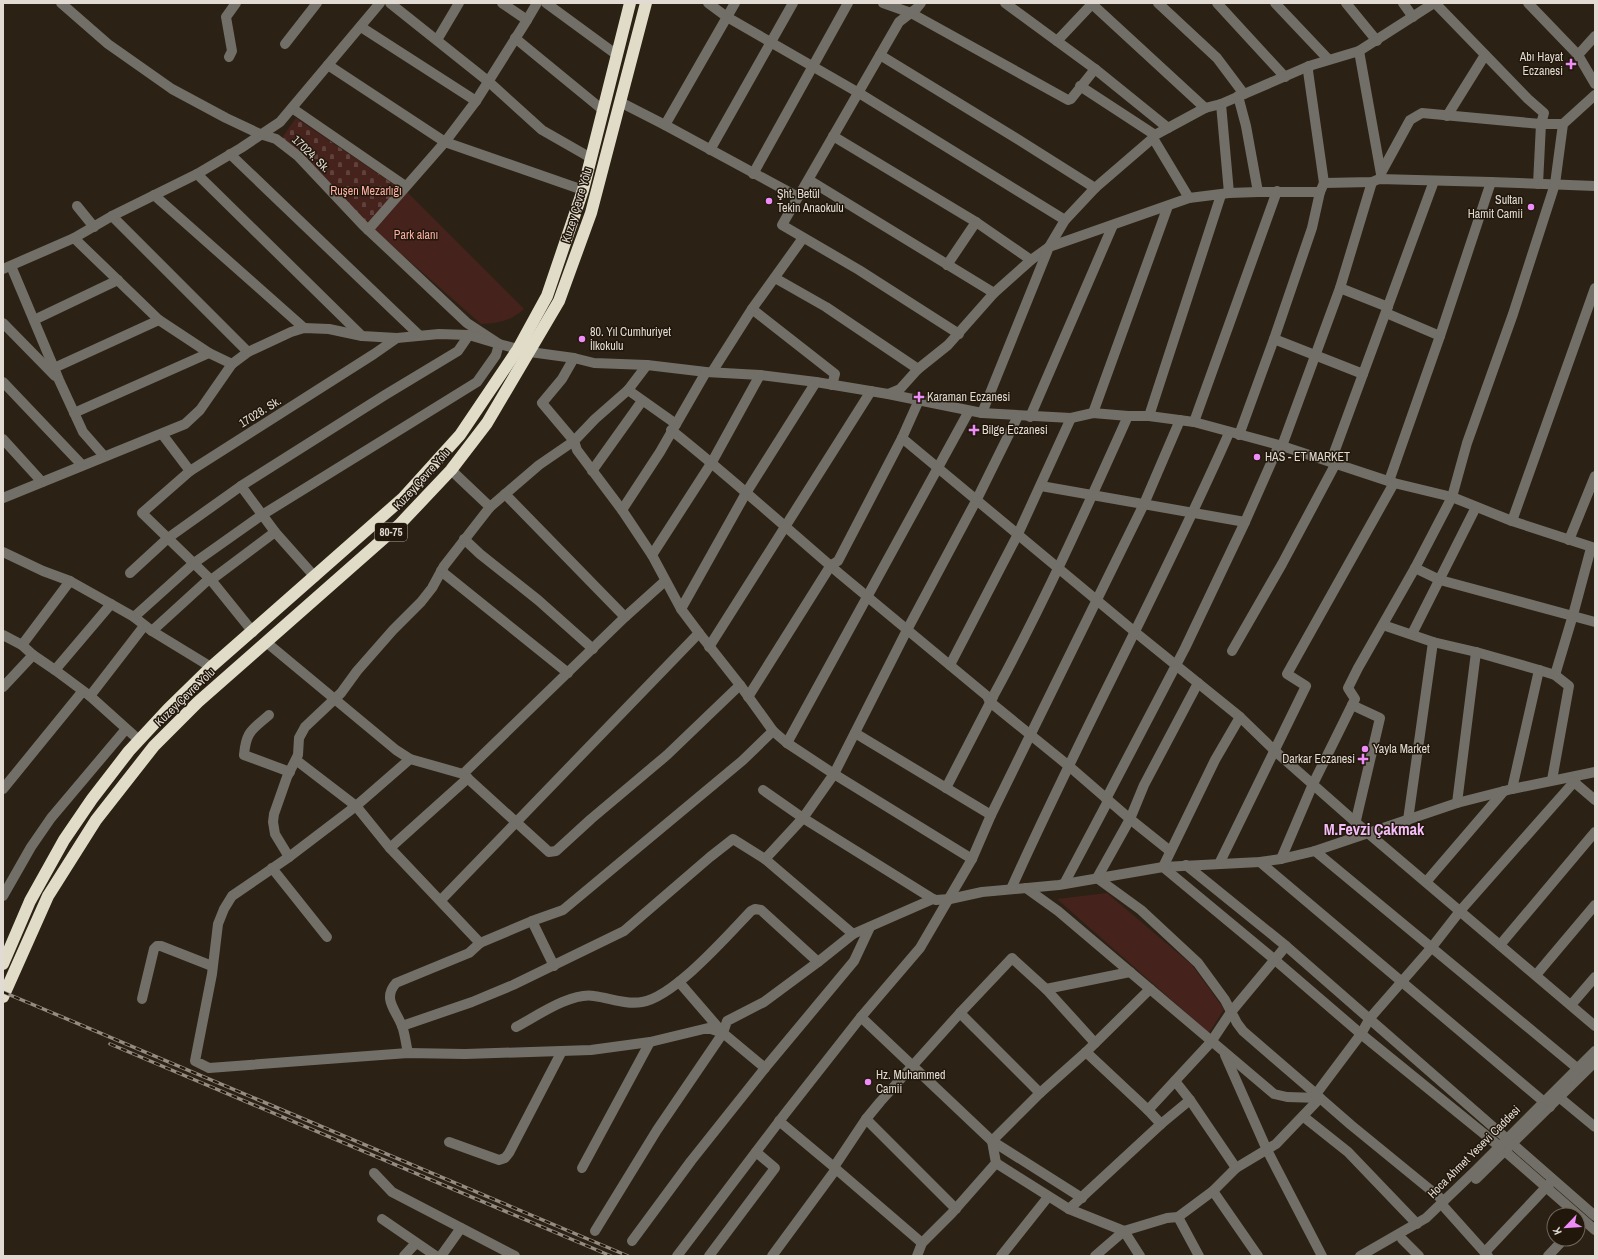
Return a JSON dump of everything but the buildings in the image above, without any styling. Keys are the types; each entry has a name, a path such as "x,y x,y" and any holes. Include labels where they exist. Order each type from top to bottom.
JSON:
{"highway":[{"name":"Kuzey Çevre Yolu","path":"3,997 48,896 96,820 154,746 198,702 399,525 451,470 487,423 524,350 547,296 583,190 630,3"},
{"name":"Kuzey Çevre Yolu","path":"3,964 30,901 64,840 92,798 140,740 168,709 211,667 253,632 403,498 460,435 559,301 591,213 646,3"}],"street":[{"name":"17024. Sk.","path":"61,3 108,44 172,89 226,118 260,134 276,139 298,156 368,230 467,323 499,344"},
{"path":"228,57 232,51 226,17 236,3"},
{"path":"285,44 317,3"},
{"path":"104,456 83,432 34,320 7,267 74,238 112,216 197,174 241,148 280,122 380,3"},
{"path":"390,3 489,82 542,130 591,158"},
{"path":"437,40 459,3"},
{"path":"502,3 527,20"},
{"path":"368,230 445,142 476,101 537,3"},
{"path":"546,3 617,55"},
{"path":"708,3 727,17 859,93 1064,220"},
{"path":"665,124 735,3"},
{"path":"710,150 793,3"},
{"path":"753,174 814,68 848,3"},
{"path":"882,3 911,13 1068,100 1071,99 1095,69"},
{"path":"920,3 911,13 899,22 782,225 859,270 959,334"},
{"path":"1057,41 1091,3 1204,108"},
{"path":"1158,3 1217,58 1241,95 1258,192"},
{"path":"1217,3 1285,77"},
{"path":"1275,3 1328,59"},
{"path":"1346,3 1377,41"},
{"path":"1402,3 1413,17"},
{"path":"982,414 1049,247 1064,220 1095,188 1154,137 1204,108 1221,104 1328,59 1359,51 1377,41 1434,3 1544,113 1541,124 1538,184"},
{"path":"1528,3 1578,55 1595,84"},
{"path":"1010,4 1095,69 1168,128"},
{"path":"361,27 476,101"},
{"path":"1578,55 1595,36"},
{"path":"515,38 604,111"},
{"path":"1359,51 1377,178"},
{"path":"880,55 1095,188"},
{"path":"1447,116 1485,55"},
{"path":"328,65 445,142 583,190"},
{"path":"1011,889 1044,816 1070,767 1193,514 1234,434 1274,339 1312,228 1322,188 1308,72 1309,66"},
{"path":"1080,86 1154,137 1189,198"},
{"path":"1281,859 1313,784 1355,699 1348,688 1452,497 1467,444 1513,314 1555,184 1563,124 1595,95"},
{"path":"620,102 665,124 753,174 798,197"},
{"path":"1150,416 1225,194 1221,104"},
{"path":"292,108 404,185 402,190"},
{"path":"1064,884 1176,665 1281,445 1316,355 1377,178 1410,120 1422,113 1541,124 1563,124"},
{"path":"833,136 976,222 1031,260"},
{"path":"230,154 420,335"},
{"path":"197,174 362,336"},
{"path":"888,394 900,389 918,369 948,345 959,334 994,293 1031,260 1049,247 1189,198 1225,194 1322,188 1377,178 1595,186"},
{"path":"809,180 994,293"},
{"path":"1232,651 1282,564 1334,462 1364,374 1434,181"},
{"path":"1219,864 1306,686 1287,674 1391,482 1491,182"},
{"path":"1194,422 1277,191"},
{"path":"154,195 304,328"},
{"path":"77,206 94,227"},
{"path":"1093,413 1168,206"},
{"path":"112,216 248,352"},
{"path":"947,265 976,222"},
{"path":"1030,417 1113,225"},
{"path":"74,238 159,320 208,353 232,364"},
{"path":"622,510 709,372 803,238"},
{"path":"775,278 826,307 918,369"},
{"path":"34,320 118,280"},
{"path":"1340,288 1440,336"},
{"path":"1512,520 1595,288"},
{"path":"752,309 835,374 832,384"},
{"path":"54,368 159,320"},
{"path":"3,323 59,380"},
{"path":"3,498 185,424 200,410 232,364 248,352 291,332 304,328 329,329 362,336 396,338 420,335 469,335 524,350 574,358 594,363 647,365 709,372 760,375 832,384 919,400 982,414 1071,418 1093,413 1150,416 1194,422 1234,434 1281,445 1391,482 1452,497 1476,507 1593,548 1555,675"},
{"path":"130,574 168,538 241,486 366,406 458,351 469,335"},
{"name":"17028. Sk.","path":"168,538 142,513 190,471 368,358 396,338"},
{"path":"1274,339 1364,374"},
{"path":"134,617 194,562 262,515 477,382 496,356 499,344"},
{"path":"74,413 208,353"},
{"path":"574,358 562,379 542,403 574,441 577,450 622,510 652,555 681,609 740,685 773,731 787,743 834,774 972,859"},
{"path":"289,857 275,834 273,822 274,814 290,772 298,756 300,738 305,728 334,699 393,630 421,602 464,539 490,507 539,465 574,441 628,390 647,365"},
{"path":"652,555 712,462 760,375"},
{"path":"3,382 82,465"},
{"path":"681,609 746,493 816,382"},
{"path":"628,390 674,427 746,493 868,597 950,664 987,696 990,702 1170,851"},
{"path":"709,647 871,391"},
{"path":"748,697 831,565 838,561 902,438 919,400"},
{"path":"592,471 642,401"},
{"path":"787,743 969,411"},
{"path":"766,859 803,818 834,774 1018,416"},
{"path":"946,788 1058,567 1093,495 1128,416"},
{"path":"950,664 1018,534 1071,418"},
{"path":"677,1256 860,1017 920,948 950,899 972,859 991,815 1144,504 1180,420"},
{"path":"162,434 190,471"},
{"path":"902,438 938,466 1135,632 1240,717 1275,751 1356,820 1369,834 1571,1004 1595,1026"},
{"path":"3,439 42,482"},
{"path":"451,470 490,507"},
{"path":"1569,540 1595,476"},
{"path":"241,486 275,532 315,577"},
{"path":"1041,486 1245,522"},
{"path":"505,494 625,617"},
{"path":"1412,634 1476,507"},
{"path":"3,789 86,694 148,629 210,579 275,532"},
{"path":"168,538 210,579 253,632"},
{"path":"464,539 593,648"},
{"path":"3,552 70,581 134,617 148,629 211,667"},
{"path":"1414,568 1440,580 1595,622"},
{"path":"441,571 568,673"},
{"path":"22,645 70,581"},
{"path":"390,848 466,776 593,648 665,581"},
{"path":"55,670 111,604"},
{"path":"1383,625 1433,642 1476,652 1555,675 1569,686 1552,780"},
{"path":"441,900 699,633"},
{"path":"3,635 22,645 33,655 55,670 140,740"},
{"path":"266,642 396,750 410,759 466,776 549,852 556,851 591,819 667,755 740,685"},
{"path":"1408,820 1433,642"},
{"path":"1457,803 1476,652"},
{"path":"3,687 33,655"},
{"path":"1426,882 1508,790 1539,670"},
{"path":"1097,878 1130,819 1144,785 1198,683"},
{"path":"1352,705 1380,718 1356,820"},
{"path":"269,715 248,733 245,740 244,755 290,772"},
{"path":"1163,867 1215,760 1240,717"},
{"path":"3,896 31,847 52,818 126,729"},
{"path":"408,1053 402,1026 390,1000 391,990 396,984 469,953 480,943 532,921 563,910 736,767 773,731"},
{"path":"855,733 991,815"},
{"path":"410,759 356,806 289,857 232,896 224,909 218,924 195,1061 209,1068 408,1053 465,1054 591,1050 650,1042 708,1028 723,1033"},
{"path":"296,760 356,806 390,848 441,900 480,943"},
{"path":"763,790 803,818 932,899 936,900 950,899 982,892 1064,884 1163,867 1260,862 1281,859 1315,852 1457,803 1552,780 1576,778 1594,769"},
{"path":"1576,778 1595,800"},
{"path":"1095,1256 1124,1231 1167,1218 1178,1217 1213,1191 1236,1168 1276,1144 1304,1117 1361,1034 1370,1018 1432,947 1460,911 1576,778"},
{"path":"1500,945 1595,832"},
{"path":"402,1026 472,1002 554,966 624,931 733,839 766,859 853,934"},
{"path":"1315,852 1578,1068"},
{"path":"1260,862 1547,1104"},
{"path":"1186,865 1286,946 1370,1018 1506,1145 1546,1187 1573,1207"},
{"path":"1163,867 1361,1034 1553,1179 1577,1207"},
{"path":"272,868 327,937"},
{"path":"1097,878 1141,910 1198,964 1225,1000 1243,1031 1445,1205 1486,1254 1553,1179"},
{"path":"1026,888 1058,912 1274,1094 1287,1097 1318,1096"},
{"path":"595,1232 657,1130 723,1033 728,1021 764,1002 853,934 870,928 932,899"},
{"path":"1536,975 1595,905"},
{"path":"516,1027 563,1002 579,997 593,995 624,1002 644,1002 670,989 691,972 751,911 755,909 761,910 818,962"},
{"path":"532,921 554,966"},
{"path":"632,1241 691,1161 765,1068 854,961 870,928"},
{"path":"142,999 154,949 158,946 212,966"},
{"path":"1148,1110 1211,1042 1231,1012 1286,946"},
{"path":"772,1256 835,1168 866,1119 960,1013 1012,958 1046,989 1096,1043"},
{"path":"1046,989 1130,972"},
{"path":"1571,1004 1595,977"},
{"path":"679,982 723,1033 765,1068"},
{"path":"992,1141 1040,1093 1096,1043 1150,989"},
{"path":"960,1013 1040,1093"},
{"path":"860,1017 992,1141 1082,1198"},
{"path":"582,1168 650,1042"},
{"path":"449,1142 500,1160 505,1158 562,1051"},
{"name":"Hoca Ahmet Yesevi Caddesi","path":"1373,1256 1429,1223 1445,1205 1547,1104 1595,1051"},
{"path":"1086,1052 1161,1124"},
{"path":"1224,1053 1267,1150 1322,1256"},
{"name":"Hoca Ahmet Yesevi Caddesi","path":"1547,1104 1560,1098 1595,1062"},
{"path":"1175,1081 1190,1100 1236,1168"},
{"path":"1560,1098 1595,1128"},
{"path":"1069,1210 1161,1124 1190,1100"},
{"path":"1304,1117 1348,1152 1417,1224"},
{"path":"866,1119 956,1209"},
{"path":"779,1121 922,1244"},
{"path":"992,1141 996,1163 1069,1210 1124,1231 1140,1256"},
{"path":"709,1256 775,1168 756,1152"},
{"path":"916,1256 922,1244 956,1209 996,1163"},
{"path":"374,1173 392,1192 515,1256"},
{"path":"1213,1191 1258,1256"},
{"path":"1001,1256 1048,1196"},
{"name":"Hoca Ahmet Yesevi Caddesi","path":"1360,1256 1417,1224 1445,1205"},
{"path":"1178,1217 1199,1256"},
{"path":"1586,1217 1595,1230"},
{"path":"382,1219 436,1256"},
{"path":"441,1256 461,1228"},
{"path":"1402,1239 1419,1256"},
{"path":"404,1256 416,1243"},
{"path":"1548,1256 1556,1247"}],"green space":[{"name":"Ruşen Mezarlığı","path":"296,118 402,190 369,225 282,138"},
{"name":"Park alanı","path":"407,192 524,309 504,321 481,324 373,229"},
{"path":"1107,893 1192,965 1224,1009 1209,1033 1057,899"}],"railway":[{"path":"3,992 628,1256"},
{"path":"110,1044 611,1256"}],"place":[{"name":"Abı Hayat Eczanesi","path":"1571,64"},
{"name":"Şht. Betül Tekin Anaokulu","path":"769,201"},
{"name":"Sultan Hamit Camii","path":"1531,207"},
{"name":"80. Yıl Cumhuriyet İlkokulu","path":"582,339"},
{"name":"Karaman Eczanesi","path":"919,397"},
{"name":"Bilge Eczanesi","path":"974,430"},
{"name":"HAS - ET MARKET","path":"1257,457"},
{"name":"Yayla Market","path":"1365,749"},
{"name":"Darkar Eczanesi","path":"1363,759"},
{"name":"Hz. Muhammed Camii","path":"868,1082"}],"district":[{"name":"M.Fevzi Çakmak","path":"1374,829"}]}
